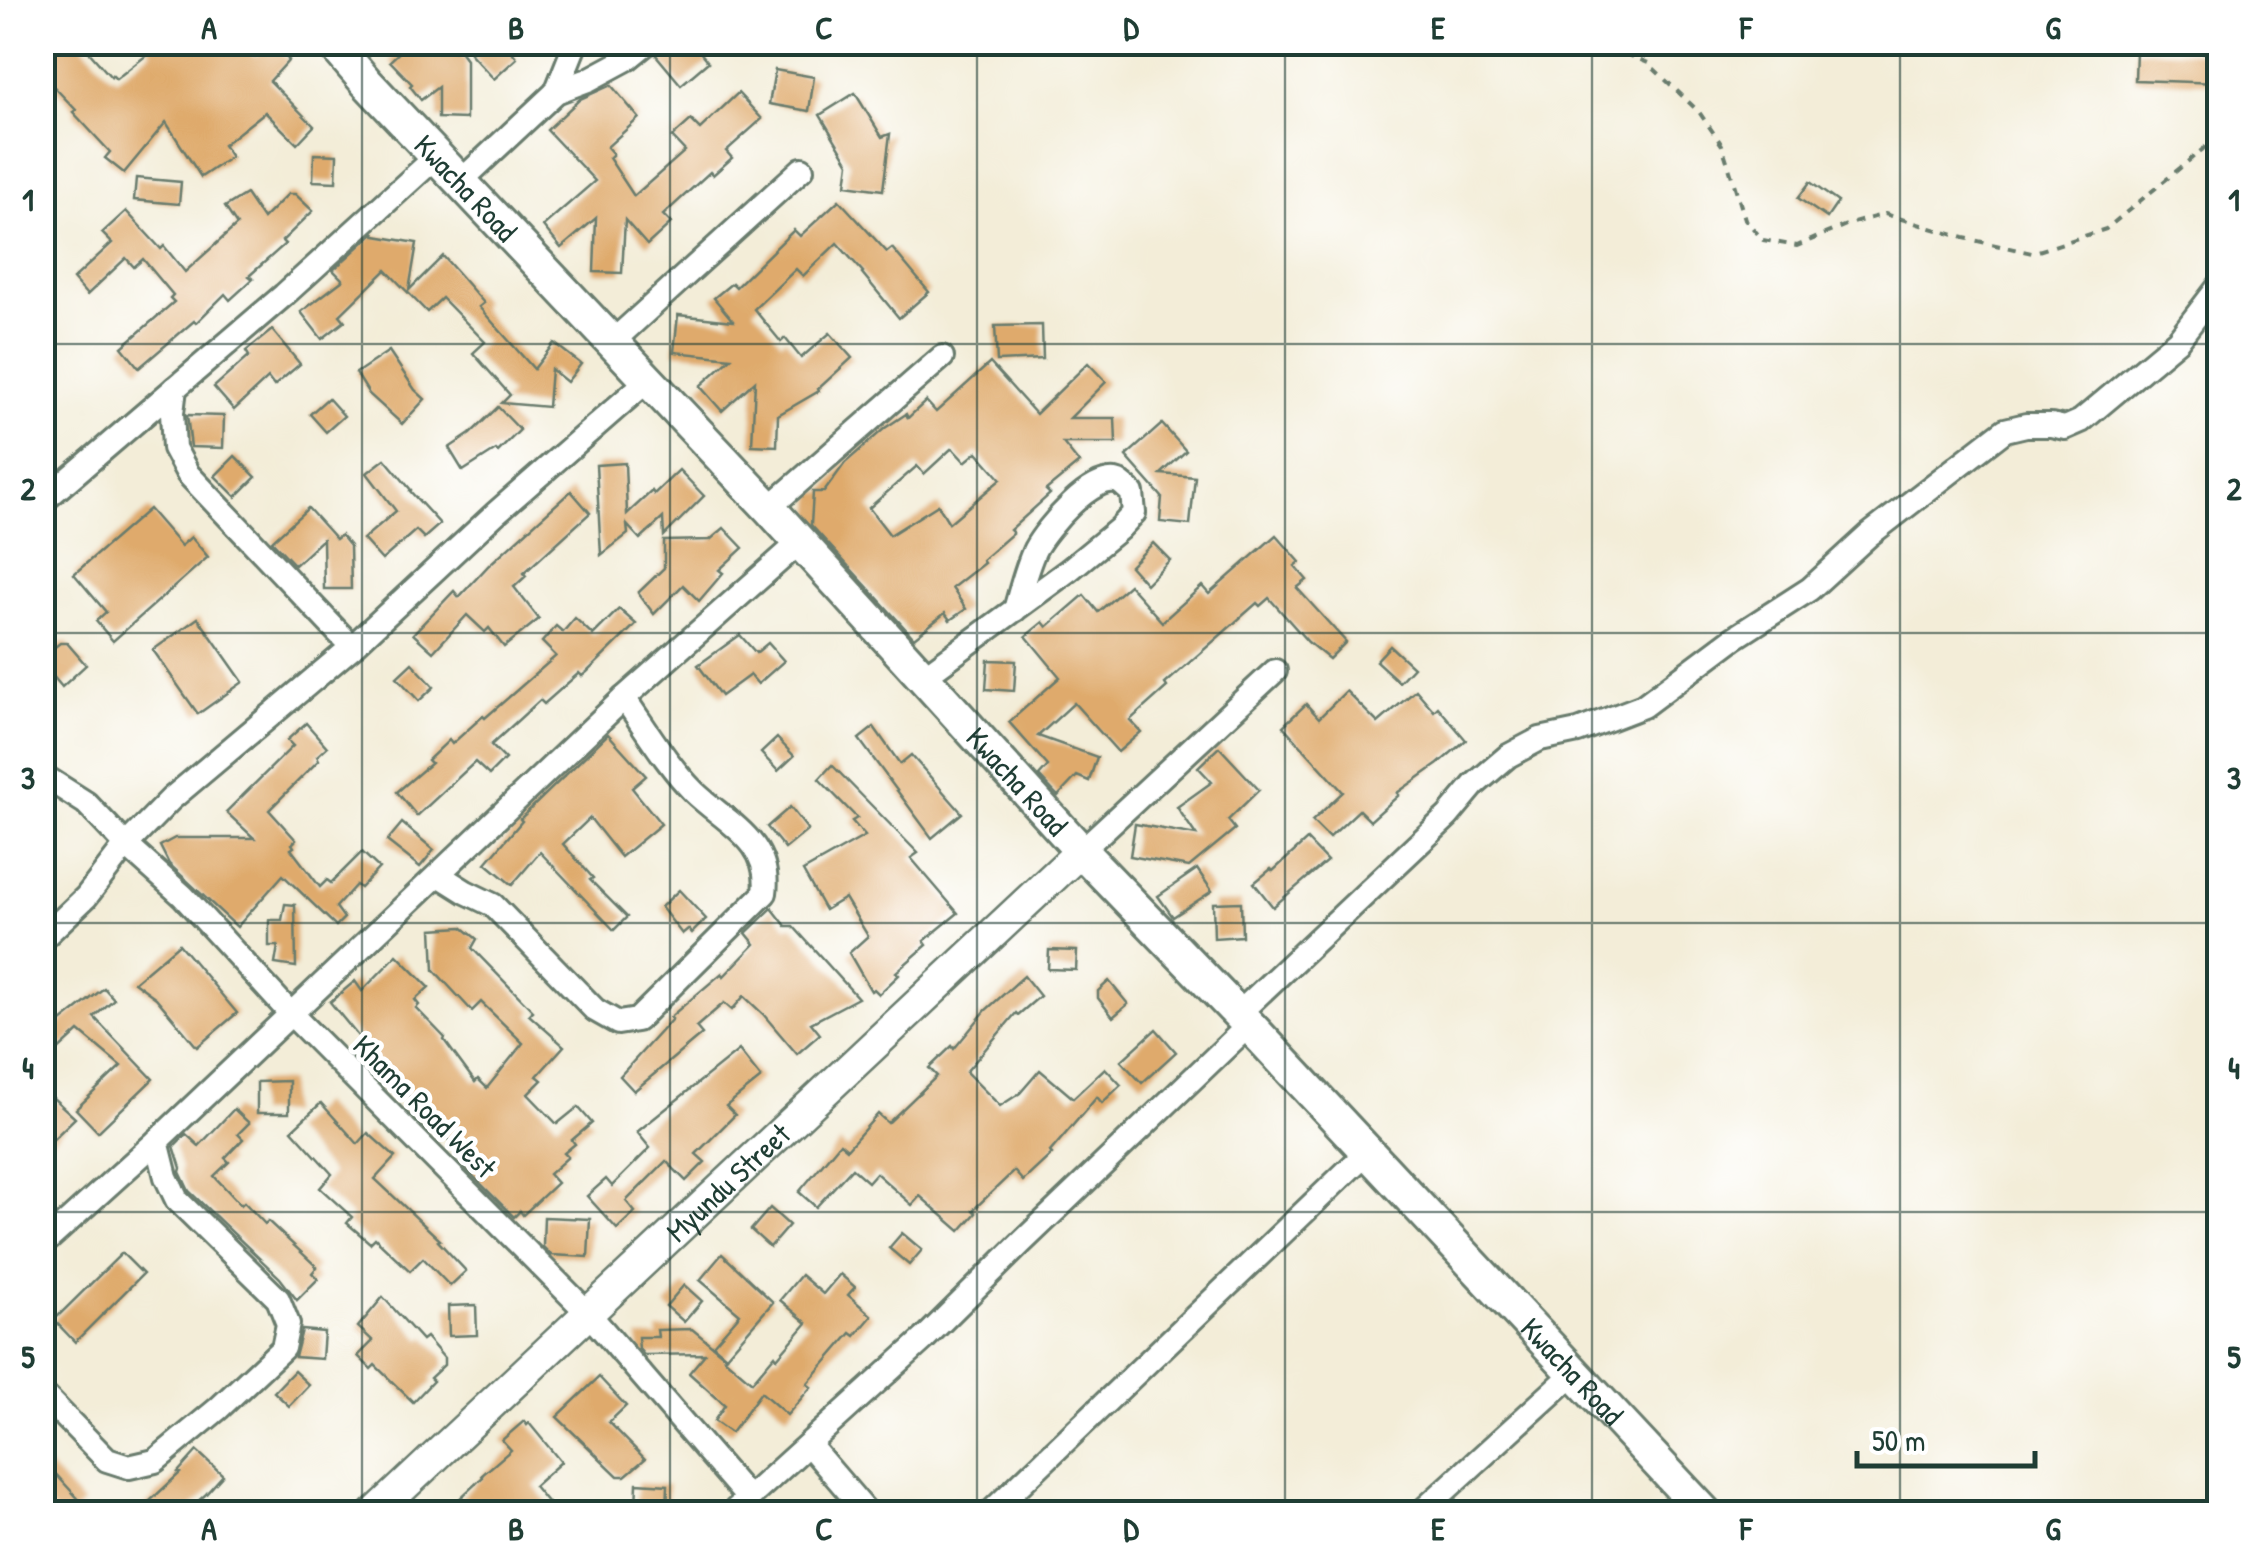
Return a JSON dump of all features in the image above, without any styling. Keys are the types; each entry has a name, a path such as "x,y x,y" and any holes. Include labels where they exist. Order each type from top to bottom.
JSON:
{"main road":[{"name":"Kwacha Road","path":"332,42 770,508 1081,852 1244,1020 1706,1514"}],"street":[{"path":"556,92 576,42"},
{"path":"461,180 556,92 627,59 648,42"},
{"path":"42,502 284,295 437,156"},
{"path":"612,343 802,169"},
{"path":"740,1506 924,1339 1448,816 1474,785 1508,756 1540,739 1578,731 1643,706 1734,638 1810,589 1869,535 2005,430 2026,425 2065,428 2081,421 2178,340 2220,285"},
{"path":"770,508 942,357"},
{"path":"42,939 86,897 126,845 171,798 352,647 496,512 646,380"},
{"path":"176,388 172,413 174,448 188,474 352,647"},
{"path":"924,678 1014,610 1119,530 1134,512 1132,492 1120,482 1106,481 1081,495 1036,548 1014,610"},
{"path":"42,1246 624,698 800,542"},
{"path":"1081,852 1275,672"},
{"path":"439,875 494,905 596,1010 618,1023 636,1020 764,893 767,874 760,853 728,817 694,791 624,698"},
{"name":"Khama Road West","path":"42,775 86,804 183,896 291,1014 588,1313 740,1506"},
{"name":"Myundu Street","path":"374,1514 1081,852"},
{"path":"42,1393 107,1460 129,1467 155,1461 283,1348 288,1324 278,1299 178,1200 166,1177 156,1141"},
{"path":"989,1514 1367,1152"},
{"path":"1419,1514 1574,1373"},
{"path":"809,1445 868,1514"}],"path":[{"path":"1596,42 1648,63 1699,112 1722,145 1746,220 1764,240 1797,246 1885,214 2032,253 2106,229 2220,135"}],"building":[{"path":"42,42 80,42 116,79 152,51 143,42 240,42 255,57 271,42 289,60 270,81 314,126 297,144 265,112 223,145 231,157 201,177 166,122 124,173 105,158 110,152 42,74"},
{"path":"410,42 447,42 466,59 466,119 438,118 438,87 421,100 390,61"},
{"path":"481,42 504,42 517,58 494,79 470,53"},
{"path":"663,42 692,42 708,62 681,85 656,55"},
{"path":"2136,50 2220,53 2220,83 2135,80"},
{"path":"775,70 814,77 809,111 769,104"},
{"path":"611,85 639,118 607,147 613,154 609,158 634,196 685,151 672,137 691,120 700,129 738,93 762,119 726,151 732,158 713,175 710,172 663,215 671,223 647,245 625,220 622,273 594,272 596,218 561,248 543,226 595,181 547,130 580,99"},
{"path":"855,93 882,137 890,134 883,190 846,185 849,163 820,115"},
{"path":"314,154 337,155 336,182 313,181"},
{"path":"136,178 181,182 179,204 134,200"},
{"path":"1810,182 1838,202 1827,218 1798,198"},
{"path":"246,194 263,219 288,194 295,194 313,211 230,300 225,294 196,323 139,368 122,347 174,302 170,298 173,295 143,259 134,267 126,258 87,295 73,279 112,243 102,233 126,211 185,272 237,225 225,207"},
{"path":"839,200 887,252 892,248 929,292 899,318 837,243 803,276 796,269 754,309 781,342 785,338 801,358 830,333 852,358 819,391 778,415 777,446 752,445 755,381 722,411 700,386 731,358 674,352 678,315 733,321 714,298 732,283 736,287 794,230 800,236"},
{"path":"374,233 417,243 409,290 443,256 484,303 479,307 534,369 554,343 581,364 567,382 551,369 548,407 502,403 510,395 473,353 485,342 442,298 427,312 386,270 340,315 345,321 322,339 301,312 343,280 333,270"},
{"path":"1042,325 1043,359 997,361 995,326"},
{"path":"272,330 300,364 274,386 268,378 234,410 214,387 249,356 246,351"},
{"path":"389,351 425,399 402,424 369,394 356,373"},
{"path":"990,363 1036,414 1088,363 1106,382 1070,418 1115,418 1116,443 1063,443 1079,463 1046,490 1050,494 1010,530 1013,533 982,560 984,563 952,588 966,609 950,620 945,613 914,638 811,525 813,492 824,492 845,463 906,414 908,418 926,401 936,412","holes":["954,450 965,462 977,452 1001,479 949,523 938,505 890,535 869,508 917,466 924,474"]},
{"path":"328,398 344,416 326,432 310,414"},
{"path":"498,407 520,430 498,452 463,471 449,448"},
{"path":"187,415 224,416 223,448 191,447"},
{"path":"1162,424 1186,451 1161,474 1195,477 1190,525 1160,522 1162,497 1126,456"},
{"path":"235,456 256,477 236,497 215,476"},
{"path":"385,459 440,524 424,538 416,530 382,560 363,539 396,511 367,473"},
{"path":"625,463 627,514 679,470 704,496 664,536 663,518 640,539 627,525 628,534 601,555 596,465"},
{"path":"571,491 590,513 524,573 526,576 514,587 539,619 504,647 489,628 485,632 467,615 433,652 413,634 454,591 459,597"},
{"path":"308,508 336,539 341,535 350,546 351,589 324,589 323,539 295,565 272,541"},
{"path":"149,509 181,546 191,537 208,557 113,641 96,621 106,612 74,574"},
{"path":"724,528 743,548 719,570 723,573 699,601 683,585 654,614 638,593 664,568 664,541 710,540"},
{"path":"1276,535 1300,562 1295,566 1307,580 1297,588 1346,642 1329,659 1308,642 1269,598 1260,606 1257,603 1130,720 1141,732 1118,752 1074,703 1038,736 1097,757 1089,781 1077,776 1058,796 1039,776 1048,766 1009,722 1060,677 1026,636 1043,622 1047,627 1084,595 1098,612 1129,585 1162,622 1202,586 1209,594"},
{"path":"1153,543 1170,560 1146,584 1130,566"},
{"path":"619,609 636,624 587,672 582,676 579,673 544,704 540,700 491,745 505,759 489,775 475,762 417,816 397,792 431,763 428,760 449,740 452,744 556,656 542,642 556,626 563,632 575,618 593,635"},
{"path":"198,618 243,682 198,714 153,650"},
{"path":"740,635 756,653 768,643 784,661 758,684 750,675 721,696 698,665"},
{"path":"60,643 67,643 86,665 62,687 42,663 42,657"},
{"path":"1390,646 1413,667 1399,682 1376,661"},
{"path":"988,660 1016,661 1014,691 986,689"},
{"path":"412,663 434,687 419,701 397,677"},
{"path":"1416,690 1434,711 1438,707 1466,740 1397,793 1370,821 1359,810 1329,838 1312,821 1343,792 1283,726 1306,704 1319,718 1346,691 1378,723"},
{"path":"306,723 327,747 269,810 296,840 291,849 320,887 327,880 331,883 362,852 379,868 336,907 344,918 336,926 283,875 237,927 169,864 160,846 175,838 254,838 226,812 293,746 287,740"},
{"path":"874,727 900,764 911,755 962,813 932,838 859,739"},
{"path":"608,734 646,776 632,788 661,824 621,857 590,818 563,844 593,878 590,880 627,917 614,930 540,852 512,885 486,863 520,819"},
{"path":"777,738 794,756 778,771 761,753"},
{"path":"1219,747 1259,790 1228,820 1235,829 1189,867 1130,856 1135,824 1196,835 1177,807 1212,782 1198,767"},
{"path":"832,765 918,853 911,858 958,913 924,941 927,945 896,972 899,975 879,994 871,991 849,953 868,936 845,898 825,910 803,871 865,836 852,821 857,818 819,779"},
{"path":"790,807 808,830 785,849 767,827"},
{"path":"402,823 434,850 420,867 387,841"},
{"path":"1307,840 1327,861 1273,907 1254,883"},
{"path":"1197,869 1212,891 1173,917 1158,896"},
{"path":"679,890 706,919 692,933 688,929 682,934 661,907"},
{"path":"1241,902 1242,936 1214,938 1213,903"},
{"path":"285,904 295,905 296,967 275,964 278,946 269,946 269,920 282,920"},
{"path":"772,908 858,998 811,1023 820,1034 797,1054 744,996 732,1010 724,1003 696,1027 702,1034 634,1091 620,1076 670,1017 722,973 724,976 755,944 746,933"},
{"path":"462,927 477,939 472,948 533,1011 529,1015 564,1046 537,1076 542,1080 528,1094 557,1124 578,1107 592,1123 572,1140 575,1144 564,1153 568,1157 549,1174 557,1183 523,1215 520,1211 514,1217 465,1168 470,1162 374,1058 330,1002 355,981 362,991 397,955 429,987 415,1000 419,1005 416,1008 445,1038 475,1082 478,1079 487,1088 523,1043 481,1002 472,1011 434,970 432,929"},
{"path":"179,944 237,1013 197,1047 156,998 134,982"},
{"path":"1049,950 1077,951 1076,970 1048,969"},
{"path":"1024,976 1040,996 1016,1013 966,1072 1000,1106 1020,1093 1040,1070 1073,1098 1105,1068 1121,1085 1102,1103 1097,1097 1052,1154 1023,1181 1014,1171 973,1210 976,1213 960,1231 920,1196 912,1205 876,1173 868,1182 852,1168 816,1207 799,1192 840,1143 847,1149 878,1114 888,1123 937,1076 929,1068 952,1046 954,1049 986,1010"},
{"path":"1109,981 1128,1004 1113,1017 1098,998 1098,991"},
{"path":"104,988 114,999 94,1017 153,1079 98,1132 76,1109 121,1066 79,1031 42,1065 42,1037"},
{"path":"1156,1029 1176,1052 1142,1083 1121,1061"},
{"path":"739,1050 761,1078 726,1106 735,1115 696,1154 705,1162 686,1181 666,1161 626,1201 635,1212 617,1229 587,1196 606,1179 612,1186 650,1148 637,1132"},
{"path":"289,1081 289,1113 257,1113 257,1082"},
{"path":"42,1088 75,1118 42,1150"},
{"path":"321,1103 358,1144 368,1133 395,1157 375,1179 440,1240 466,1271 450,1286 423,1258 410,1271 375,1238 370,1243 347,1223 352,1217 320,1188 332,1174 292,1130"},
{"path":"234,1109 249,1123 238,1134 243,1139 225,1158 229,1162 214,1176 241,1205 244,1202 265,1224 268,1221 317,1267 312,1273 318,1279 297,1300 280,1278 189,1191 180,1172 174,1146 186,1134 199,1146"},
{"path":"770,1208 789,1225 770,1247 751,1230"},
{"path":"544,1217 590,1219 588,1257 551,1255 543,1247"},
{"path":"902,1233 922,1250 909,1265 889,1248"},
{"path":"122,1253 143,1274 75,1342 54,1320"},
{"path":"722,1254 773,1302 726,1356 713,1345 740,1314 700,1280"},
{"path":"840,1274 855,1287 848,1295 872,1316 855,1336 851,1333 807,1384 811,1387 787,1415 761,1392 731,1433 714,1421 725,1405 689,1373 705,1354 644,1355 639,1349 638,1337 658,1337 657,1330 692,1329 752,1382 807,1323 780,1300 801,1275 823,1294"},
{"path":"684,1285 702,1301 684,1322 666,1306"},
{"path":"383,1297 444,1358 444,1365 430,1378 433,1381 413,1402 375,1365 371,1369 358,1356 373,1341 358,1327"},
{"path":"476,1305 477,1335 449,1336 448,1306"},
{"path":"302,1330 324,1332 322,1359 295,1357"},
{"path":"294,1371 309,1385 289,1406 274,1392"},
{"path":"599,1377 626,1406 609,1422 645,1459 625,1476 618,1476 557,1417"},
{"path":"524,1421 561,1462 534,1486 557,1514 443,1514 511,1450 502,1440"},
{"path":"197,1451 223,1475 205,1495 184,1514 136,1514 180,1473"},
{"path":"42,1459 83,1504 72,1514 57,1514 42,1498"},
{"path":"637,1483 668,1485 667,1511 636,1509"}]}
